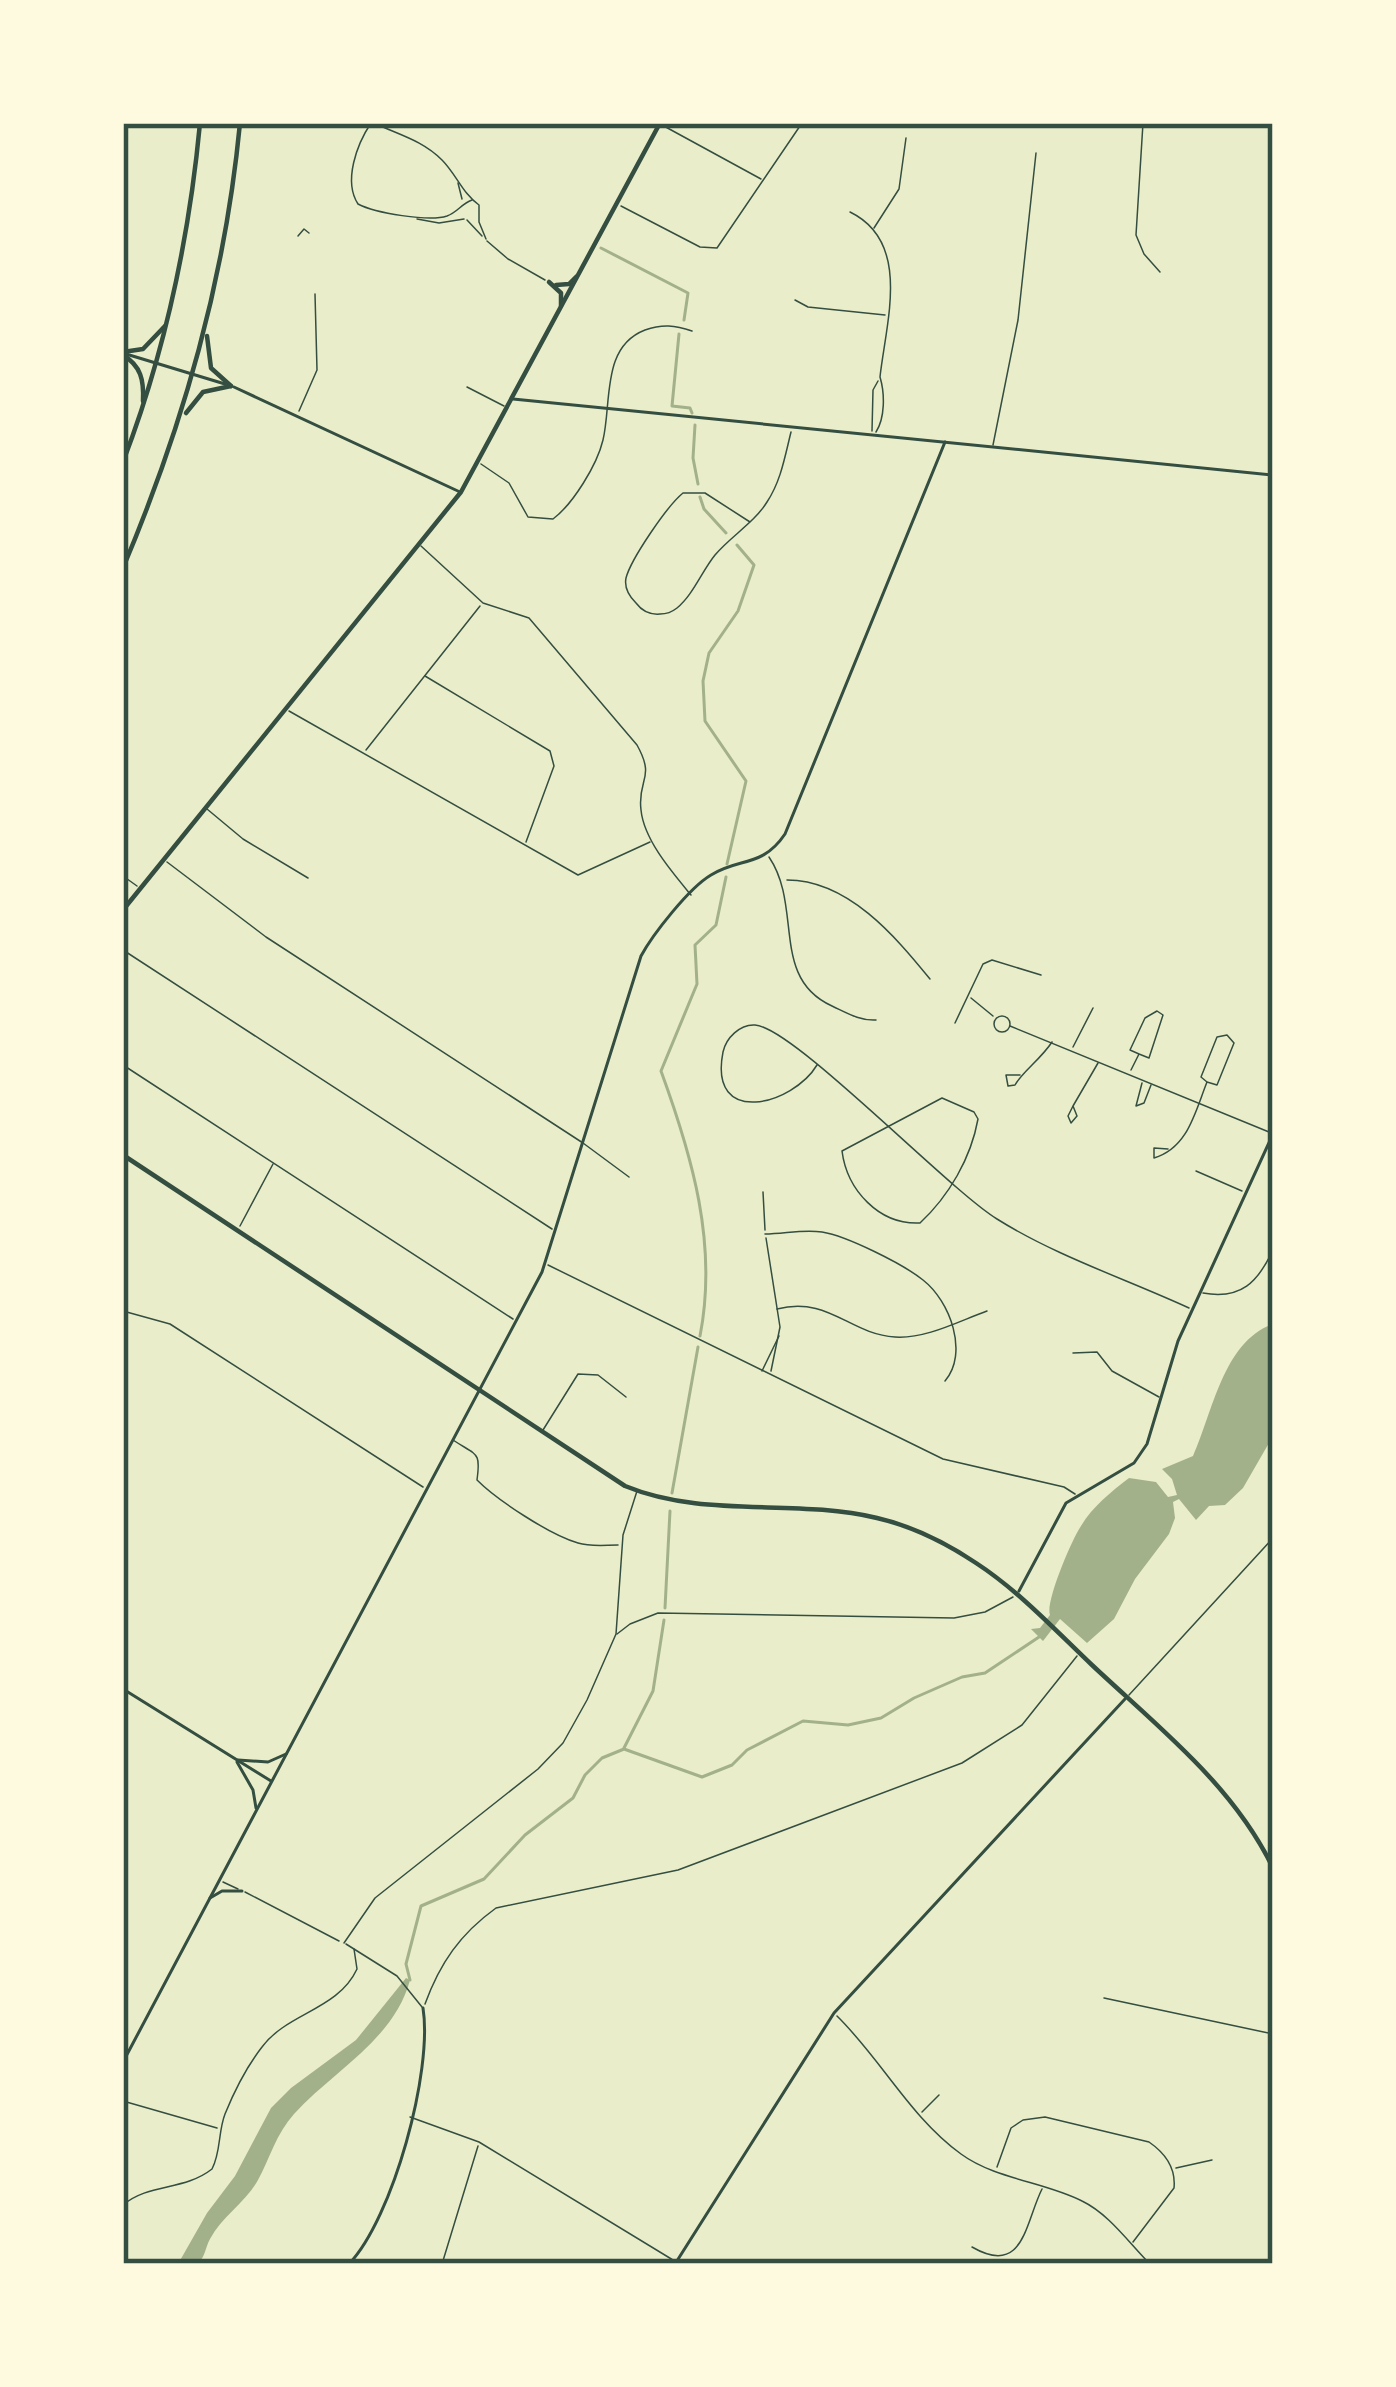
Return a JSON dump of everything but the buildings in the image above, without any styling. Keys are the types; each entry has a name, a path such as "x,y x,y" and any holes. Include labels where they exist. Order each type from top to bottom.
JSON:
{"main road":[{"path":"123,462 168,321 190,208 200,123"},
{"path":"123,568 180,423 207,329 240,123"},
{"path":"123,910 461,492 660,123"},
{"path":"552,283 569,284 580,272"},
{"path":"552,283 561,293 560,310"},
{"path":"123,353 150,344 168,321"},
{"path":"207,329 211,368 231,386"},
{"path":"123,353 142,376 142,413"},
{"path":"180,423 203,392 231,386"},
{"path":"123,1155 637,1492 680,1502 876,1517 962,1554 1016,1594 1229,1798 1273,1868"}],"street":[{"path":"472,200 440,218 369,209 354,200 351,182 359,143 372,123 428,148 479,205 486,239"},
{"path":"660,123 764,181"},
{"path":"617,204 700,247 717,248 802,123"},
{"path":"1143,123 1136,235 1144,254 1160,272"},
{"path":"1231,124 1241,125"},
{"path":"874,228 897,195 906,137"},
{"path":"993,447 1018,320 1036,153"},
{"path":"457,179 465,219 508,260 570,292"},
{"path":"850,212 874,228 890,259 880,377 884,391 880,427 874,435"},
{"path":"413,216 436,223 478,216"},
{"path":"298,236 305,230 307,240"},
{"path":"297,415 317,370 315,294"},
{"path":"795,301 808,307 886,315"},
{"path":"478,463 505,478 528,518 553,519 598,454 616,359 630,338 664,326 692,331"},
{"path":"123,353 231,386 461,492"},
{"path":"874,435 869,425 873,390 880,377"},
{"path":"467,386 508,408"},
{"path":"513,399 1273,475"},
{"path":"749,522 706,493 682,493 628,572 626,590 644,611 672,611 715,555 749,522 776,484 792,428"},
{"path":"123,2062 545,1264 640,956 711,874 767,854 789,826 945,442"},
{"path":"421,546 483,603 529,618 637,745 649,766 641,816 691,895"},
{"path":"363,754 483,603"},
{"path":"425,676 550,752 554,766 524,846"},
{"path":"286,710 564,869 584,875 653,840"},
{"path":"207,809 243,838 308,878"},
{"path":"767,854 783,880 794,967 802,986 823,1002 863,1020 876,1020"},
{"path":"165,860 266,937 628,1177"},
{"path":"123,876 140,889"},
{"path":"783,880 813,882 878,918 930,979"},
{"path":"123,950 556,1232"},
{"path":"955,1023 983,964 992,960 1041,975"},
{"path":"969,997 996,1019"},
{"path":"1072,1050 1093,1008"},
{"path":"1157,1011 1163,1015 1149,1058 1139,1054 1130,1050 1144,1018 1157,1011"},
{"path":"616,1634 658,1613 961,1618 991,1610 1016,1594 1054,1520 1075,1494 1134,1463 1147,1444 1192,1309 1273,1134 1010,1026 1005,1016 996,1019"},
{"path":"996,1019 999,1031 1010,1026"},
{"path":"817,1065 803,1082 761,1104 733,1098 722,1066 726,1043 747,1026 769,1029 817,1065 951,1186 1018,1231 1192,1309"},
{"path":"1227,1035 1234,1042 1217,1085 1207,1082 1201,1077 1217,1037 1227,1035"},
{"path":"1020,1075 1035,1067 1052,1041"},
{"path":"1130,1074 1139,1054"},
{"path":"1073,1106 1099,1061"},
{"path":"123,1065 516,1322"},
{"path":"1144,1080 1136,1106 1144,1103 1152,1083"},
{"path":"1168,1149 1188,1133 1207,1082"},
{"path":"942,1097 978,1118 951,1186 920,1223 894,1220 868,1205 843,1161 842,1151 886,1128 942,1097"},
{"path":"238,1229 274,1163"},
{"path":"1196,1171 1246,1193"},
{"path":"763,1192 780,1332 770,1376"},
{"path":"765,1234 825,1232 924,1281 941,1302 950,1324 956,1360 945,1381"},
{"path":"1200,1292 1233,1294 1250,1286 1261,1276 1273,1250"},
{"path":"545,1264 943,1459 1064,1487 1075,1494"},
{"path":"777,1309 813,1306 892,1337 926,1333 987,1311"},
{"path":"123,1311 170,1324 426,1490"},
{"path":"762,1371 780,1332"},
{"path":"1073,1353 1097,1352 1112,1371 1159,1397"},
{"path":"541,1433 578,1374 598,1375 626,1397"},
{"path":"452,1440 478,1457 482,1466 477,1480 506,1502 570,1540 622,1545"},
{"path":"344,1943 375,1898 538,1769 563,1743 616,1634 622,1545 637,1492"},
{"path":"410,2117 479,2142 676,2263 834,2013 1273,1538"},
{"path":"349,2264 369,2242 388,2204 425,2047 423,2008 444,1959 474,1925 496,1908 678,1870 962,1763 1022,1725 1079,1653"},
{"path":"123,1689 272,1782"},
{"path":"237,1760 268,1762 288,1753"},
{"path":"237,1760 253,1790 257,1811"},
{"path":"220,1880 355,1948 403,1981 423,2008"},
{"path":"209,1900 222,1891 242,1891"},
{"path":"123,2205 138,2194 207,2174 216,2163 225,2114 264,2044 344,1987 355,1975 355,1948"},
{"path":"1104,1998 1273,2034"},
{"path":"834,2013 874,2054 920,2115 959,2153 1090,2205 1150,2264"},
{"path":"920,2115 939,2095"},
{"path":"123,2101 221,2129"},
{"path":"996,2170 1011,2128 1034,2116 1149,2142 1172,2169 1174,2188 1170,2199 1130,2244"},
{"path":"442,2264 479,2142"},
{"path":"1172,2169 1212,2161"},
{"path":"972,2247 988,2256 1001,2257 1012,2251 1023,2238 1043,2186"}],"shaded area":[{"path":"1273,1324 1273,1436 1243,1488 1225,1505 1209,1506 1196,1520 1179,1499 1173,1502 1175,1518 1169,1534 1135,1579 1114,1619 1087,1643 1060,1619 1043,1641 1031,1629 1040,1628 1050,1615 1060,1572 1086,1519 1129,1478 1156,1482 1168,1497 1177,1495 1172,1479 1162,1469 1193,1456 1231,1362 1256,1333"},
{"path":"406,1978 410,1980 391,2020 288,2122 258,2180 215,2231 203,2258 198,2264 178,2264 235,2176 271,2108 356,2040"}],"waterway":[{"path":"601,248 688,293 684,320"},
{"path":"679,334 672,406 690,408 692,413"},
{"path":"695,425 693,458 698,484"},
{"path":"700,497 704,509 726,533"},
{"path":"727,864 746,781 705,721 703,681 709,653 738,611 754,565 737,545"},
{"path":"700,1336 705,1302 704,1234 692,1168 661,1071 697,984 695,945 716,925 726,877"},
{"path":"672,1493 698,1347"},
{"path":"665,1608 670,1511"},
{"path":"624,1748 653,1691 664,1620"},
{"path":"410,1980 406,1964 421,1906 484,1879 525,1835 573,1798 585,1775 602,1758 624,1749 702,1777 732,1765 747,1750 803,1721 848,1725 881,1718 962,1677 985,1673 1039,1637"}]}
